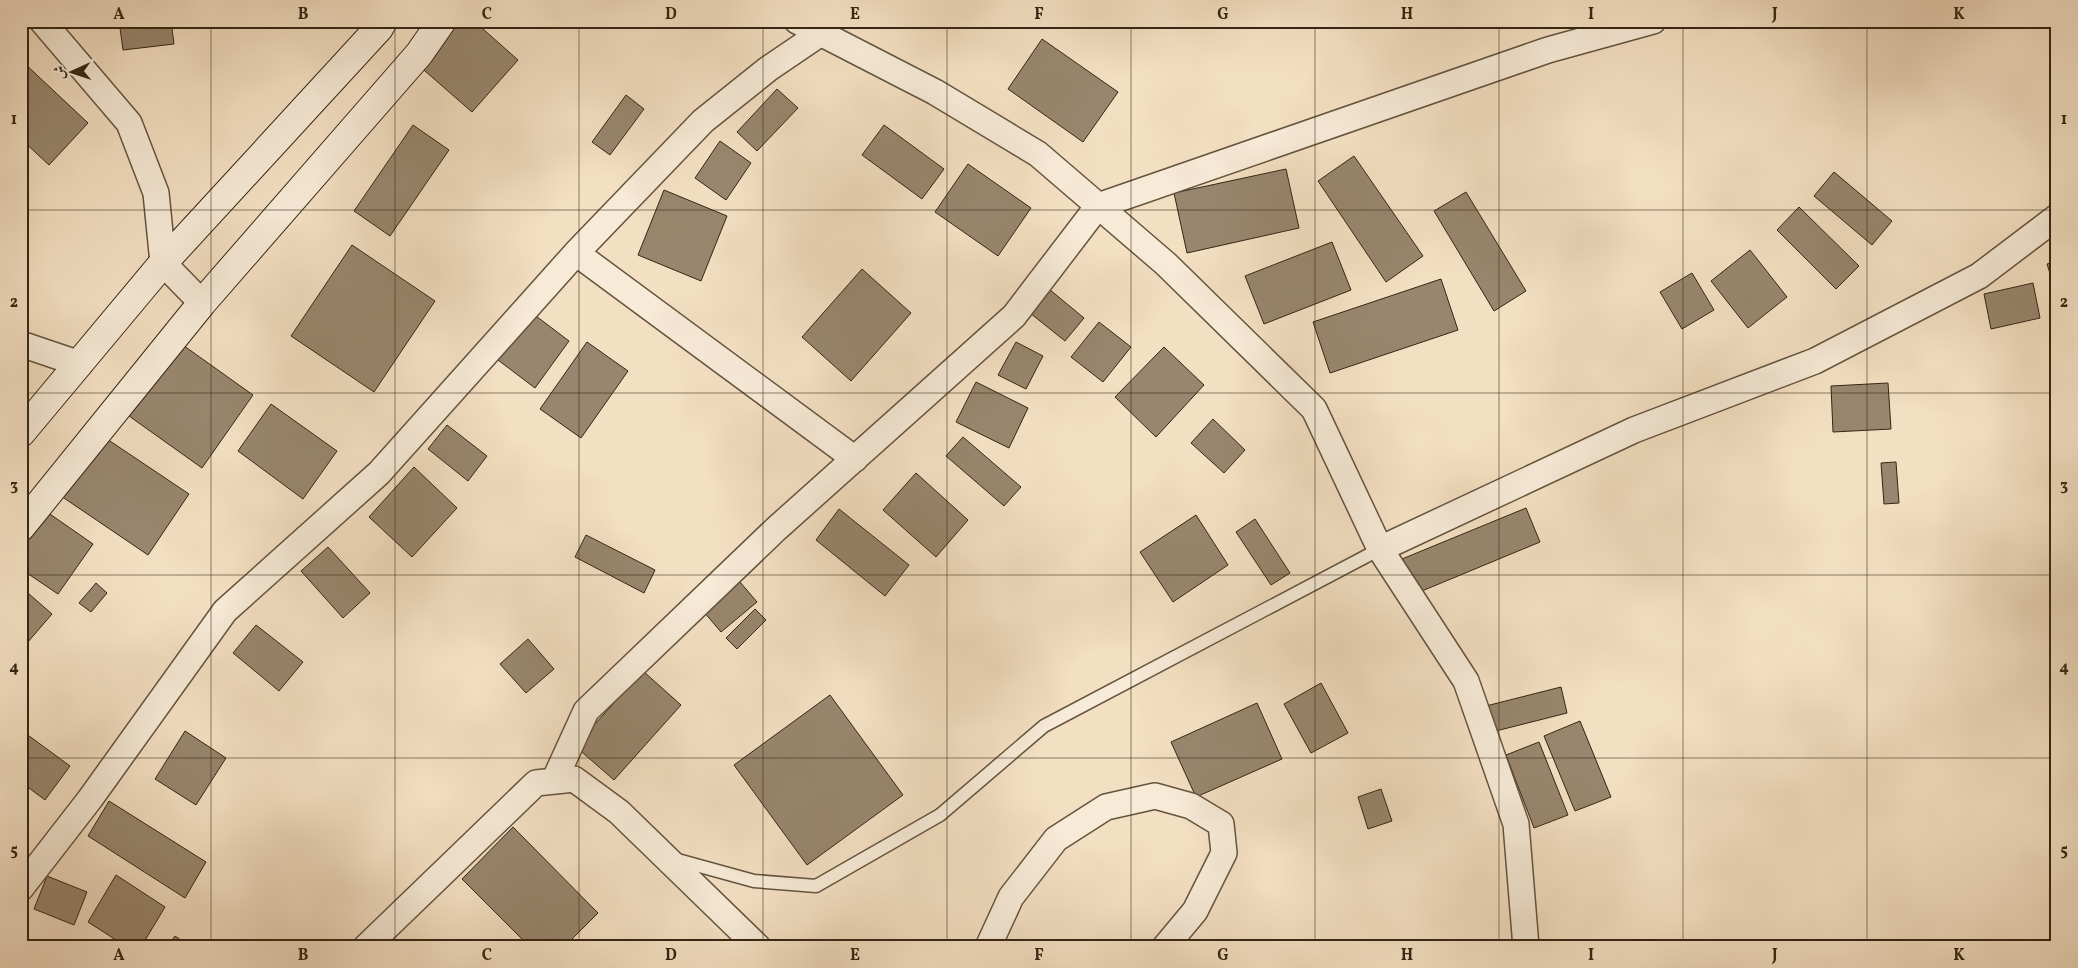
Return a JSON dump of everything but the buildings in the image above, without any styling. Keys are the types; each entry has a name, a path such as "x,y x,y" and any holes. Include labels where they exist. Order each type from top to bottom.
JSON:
{"main road":[{"path":"21,433 164,263 384,21"},
{"path":"21,526 202,303 420,54 442,21"}],"street":[{"path":"42,21 129,122 156,193 164,263 202,303"},
{"path":"798,21 935,92 1038,154 1166,264 1314,409 1380,549 1466,681 1516,824 1526,947"},
{"path":"554,781 586,711 776,529 1014,316 1098,206 1548,50 1653,21"},
{"path":"21,888 90,799 225,611 379,473 576,253 703,121 768,69 821,33"},
{"path":"1380,549 1634,430 1815,361 1980,276 2057,217"},
{"path":"576,253 855,459"},
{"path":"21,344 80,364"},
{"path":"366,947 536,783 574,779 619,812 758,947"},
{"path":"988,947 1011,898 1056,839 1106,807 1154,796 1191,806 1221,824 1224,853 1195,912 1166,947"}],"lane":[{"path":"665,857 754,881 816,886 940,815 1044,726 1380,549"}]}
